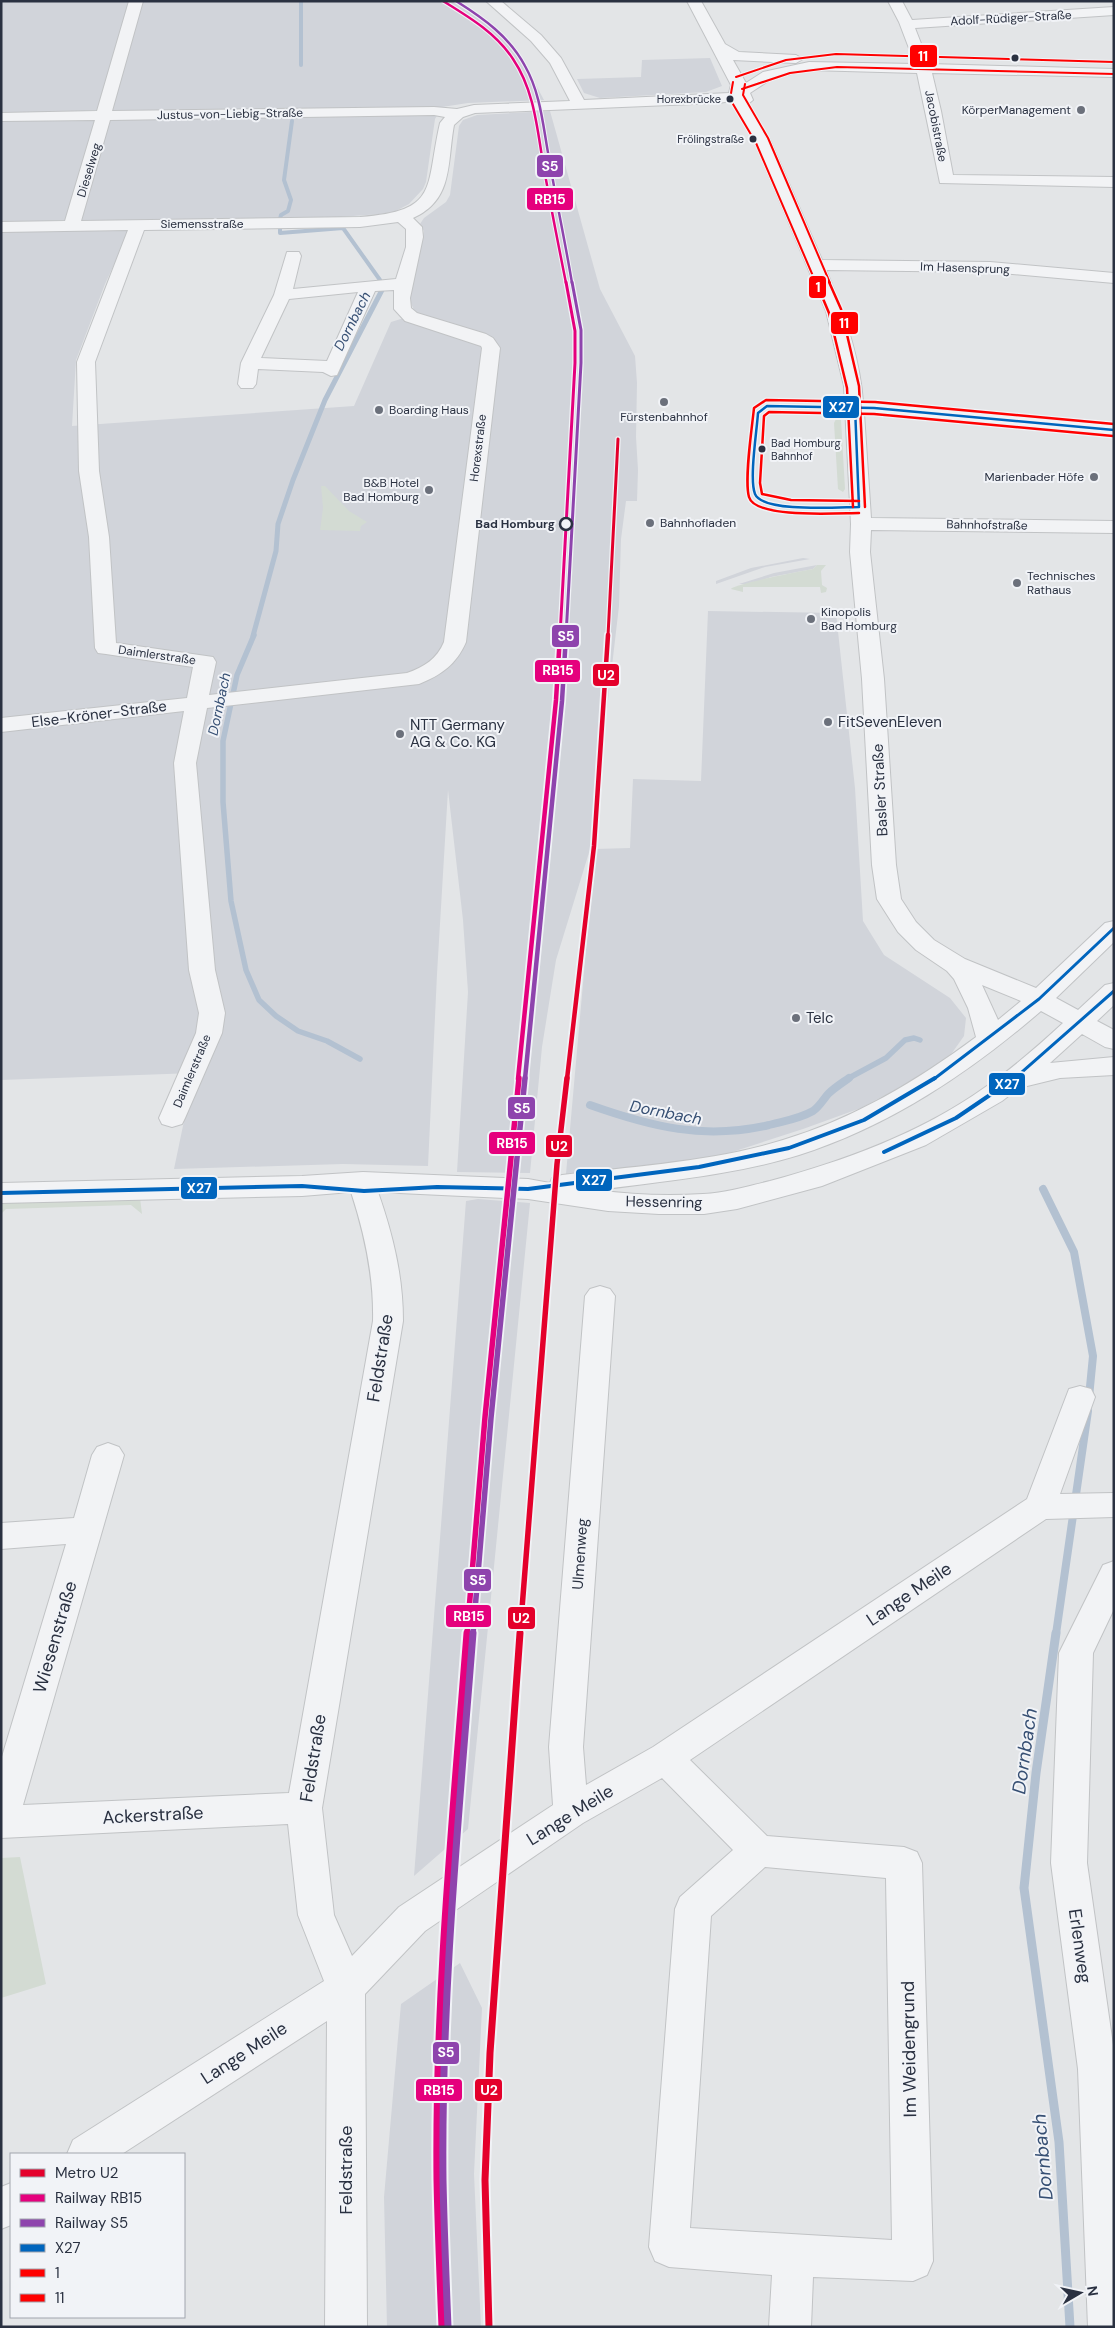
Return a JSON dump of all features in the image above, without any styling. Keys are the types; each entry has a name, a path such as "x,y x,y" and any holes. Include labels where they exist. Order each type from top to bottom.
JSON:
{"street":[{"name":"Dieselweg","path":"72,226 136,1"},
{"path":"694,1 720,47 835,311 854,387 855,415 1114,430"},
{"name":"Jacobistraße","path":"894,1 908,24 923,66 937,126 946,180 1114,182"},
{"path":"1106,1 1114,11"},
{"path":"494,2 520,24 556,61 579,104"},
{"name":"Adolf-Rüdiger-Straße","path":"908,24 1114,11"},
{"path":"720,47 730,54 749,58 923,66 1109,70"},
{"path":"741,96 757,73 782,66 834,61"},
{"path":"402,217 418,210 432,196 437,186 447,123 458,114 474,109 741,96 768,75 799,68 923,66"},
{"path":"716,98 741,96"},
{"name":"Justus-von-Liebig-Straße","path":"1,117 434,111 458,114"},
{"name":"Siemensstraße","path":"1,227 360,222 402,217"},
{"name":"Horexstraße","path":"196,703 412,679 428,673 443,663 450,655 455,642 491,348 487,342 480,338 411,317 402,306 403,284 416,239 414,227 402,217"},
{"name":"Daimlerstraße","path":"138,224 86,362 89,471 99,537 106,648 205,662 185,763 202,970 212,1013 209,1033 172,1118"},
{"path":"247,384 250,363 283,295 293,256"},
{"name":"Im Hasensprung","path":"816,265 990,267 1114,278"},
{"path":"283,295 403,284"},
{"path":"250,363 332,369 365,298 368,286"},
{"name":"Basler Straße","path":"855,415 861,524 860,552 873,679 884,865 889,899 907,927 925,945 956,965 1039,999 1114,1042"},
{"path":"942,420 1114,440"},
{"name":"Bahnhofstraße","path":"861,524 1114,526"},
{"name":"Else-Kröner-Straße","path":"1,725 196,703"},
{"name":"Hessenring","path":"528,1189 699,1168 789,1148 831,1134 864,1120 946,1071 989,1038 1039,999 1114,928"},
{"path":"956,965 970,984 983,1008 989,1038"},
{"name":"Hessenring","path":"528,1189 608,1201 704,1204 737,1199 812,1179 907,1142 956,1118 993,1095 1081,1022 1114,991"},
{"path":"1009,1082 1060,1069 1114,1066"},
{"path":"1,1193 302,1186 362,1182 436,1187 528,1189"},
{"path":"302,1186 364,1191 410,1190 436,1187"},
{"name":"Feldstraße","path":"346,2327 346,1988 316,1915 304,1808 388,1321 389,1298 380,1238 364,1191"},
{"name":"Ulmenweg","path":"571,1812 566,1748 600,1296"},
{"path":"1080,1397 1047,1506 1111,1505"},
{"name":"Wiesenstraße","path":"1,1821 108,1455"},
{"name":"Lange Meile","path":"89,2153 346,1988 412,1919 571,1812 665,1758 1047,1506"},
{"path":"1,1536 86,1530"},
{"name":"Erlenweg","path":"1109,2327 1097,2069 1068,1864 1076,1653 1114,1574"},
{"path":"665,1758 758,1851"},
{"name":"Ackerstraße","path":"1,1821 304,1808"},
{"name":"Im Weidengrund","path":"758,1851 904,1863 913,2261 793,2256 669,2247 693,1909 758,1851"},
{"path":"790,2327 793,2256"}],"shaded area":[{"path":"1,1 455,1 482,17 516,48 544,100 468,103 442,107 435,119 426,182 423,189 409,204 392,213 327,218 134,221 105,284 76,360 72,426 354,406 391,322 417,314 409,298 412,277 423,240 424,231 420,224 424,218 446,202 450,195 459,126 463,120 477,115 550,111 600,289 635,356 638,470 637,501 626,501 621,539 619,606 591,846 556,960 542,1047 530,1173 457,1172 468,992 463,920 448,790 428,1166 343,1164 174,1169 194,1073 1,1080"},
{"path":"710,58 722,86 706,92 600,98 584,93 577,79 641,77 642,60"},
{"path":"836,419 841,420 845,489 843,492 838,489 834,423"},
{"path":"321,486 325,486 349,511 367,522 361,526 360,531 320,530 323,508"},
{"path":"803,558 810,559 765,567 716,584 716,581 751,568"},
{"path":"817,565 813,569 771,577 751,584 739,584 774,573"},
{"path":"817,565 826,565 821,571 822,585 827,588 826,592 821,593 820,587 743,587 743,592 731,589 756,581 813,569"},
{"path":"708,611 836,613 855,788 863,921 884,955 950,998 966,1018 964,1036 947,1060 928,1072 861,1108 803,1129 723,1155 659,1166 566,1174 595,849 630,848 633,779 701,781"},
{"path":"140,1198 142,1214 131,1205 6,1209 1,1214 1,1203"},
{"path":"478,1199 530,1203 468,1829 414,1876 466,1201"},
{"path":"20,1857 46,1984 1,1998 1,1858"},
{"path":"460,1963 482,2008 474,2174 481,2327 387,2327 384,2197 401,2004"}],"waterway":[{"name":"Dornbach","path":"301,1 301,65"},
{"name":"Dornbach","path":"280,219 281,215 288,211 291,200 284,180 292,121"},
{"name":"Dornbach","path":"280,227 280,233 343,228 380,280"},
{"name":"Dornbach","path":"253,636 276,551 278,524 293,480 325,400 382,290"},
{"name":"Dornbach","path":"254,635 237,675 223,741 223,802 231,901 246,970 259,1000 276,1016 298,1031 327,1041 360,1059"},
{"name":"Dornbach","path":"847,1079 886,1058 905,1040 914,1038 920,1040"},
{"name":"Dornbach","path":"590,1105 635,1120 678,1129 700,1131 745,1129 786,1121 808,1114 817,1108 830,1092 849,1078"},
{"name":"Dornbach","path":"1043,1189 1074,1252 1093,1356 1089,1397"},
{"name":"Dornbach","path":"1056,1634 1088,1411"},
{"name":"Dornbach","path":"1056,1633 1036,1773 1024,1888 1059,2142 1070,2327"}],"metro line":[{"name":"U2","path":"489,2327 485,2180 490,2053 507,1802 557,1164 594,846 605,696 618,439"}],"rail line":[{"name":"RB15","path":"442,2327 437,2179 442,1976 450,1845 485,1417 556,700 575,363 575,331 529,90 519,68 504,47 476,22 443,1"},
{"name":"S5","path":"448,2327 443,2179 448,1976 456,1845 491,1418 562,701 581,363 581,330 535,87 519,55 503,37 476,14 456,1"}],"transit line":[{"name":"11","path":"736,77 786,60 836,54 1114,62"},
{"name":"1","path":"742,89 766,79 790,73 813,69 861,66 1114,74"},
{"name":"1","path":"733,82 730,99 756,143 829,313 847,388 853,507"},
{"name":"11","path":"745,84 743,95 768,138 841,309 859,386 865,507"},
{"name":"11","path":"859,513 778,512 756,506 749,498 748,483 754,408 766,400 875,402 1114,424"},
{"name":"X27","path":"859,507 820,508 785,506 760,500 755,494 754,487 758,413 767,406 874,408 1114,430"},
{"name":"X27","path":"855,407 859,507"},
{"name":"1","path":"859,501 791,500 767,497 762,494 760,483 764,416 769,412 874,414 1113,436"},
{"name":"X27","path":"1,1193 302,1186 364,1191 437,1187 528,1189 699,1167 789,1148 864,1120 930,1082 1039,999 1114,928"},
{"name":"X27","path":"884,1152 944,1124 997,1092 1049,1050 1114,991"}],"place":[{"name":"Horexbrücke","path":"730,99"},
{"name":"KörperManagement","path":"1081,110"},
{"name":"Frölingstraße","path":"753,139"},
{"name":"Fürstenbahnhof","path":"664,402"},
{"name":"Boarding Haus","path":"379,410"},
{"name":"Bad Homburg Bahnhof","path":"762,449"},
{"name":"Marienbader Höfe","path":"1094,477"},
{"name":"B&B Hotel Bad Homburg","path":"429,490"},
{"name":"Bahnhofladen","path":"650,523"},
{"name":"Bad Homburg","path":"566,524"},
{"name":"Technisches Rathaus","path":"1017,583"},
{"name":"Kinopolis Bad Homburg","path":"811,619"},
{"name":"FitSevenEleven","path":"828,722"},
{"name":"NTT Germany AG & Co. KG","path":"400,734"},
{"name":"Telc","path":"796,1018"}]}
